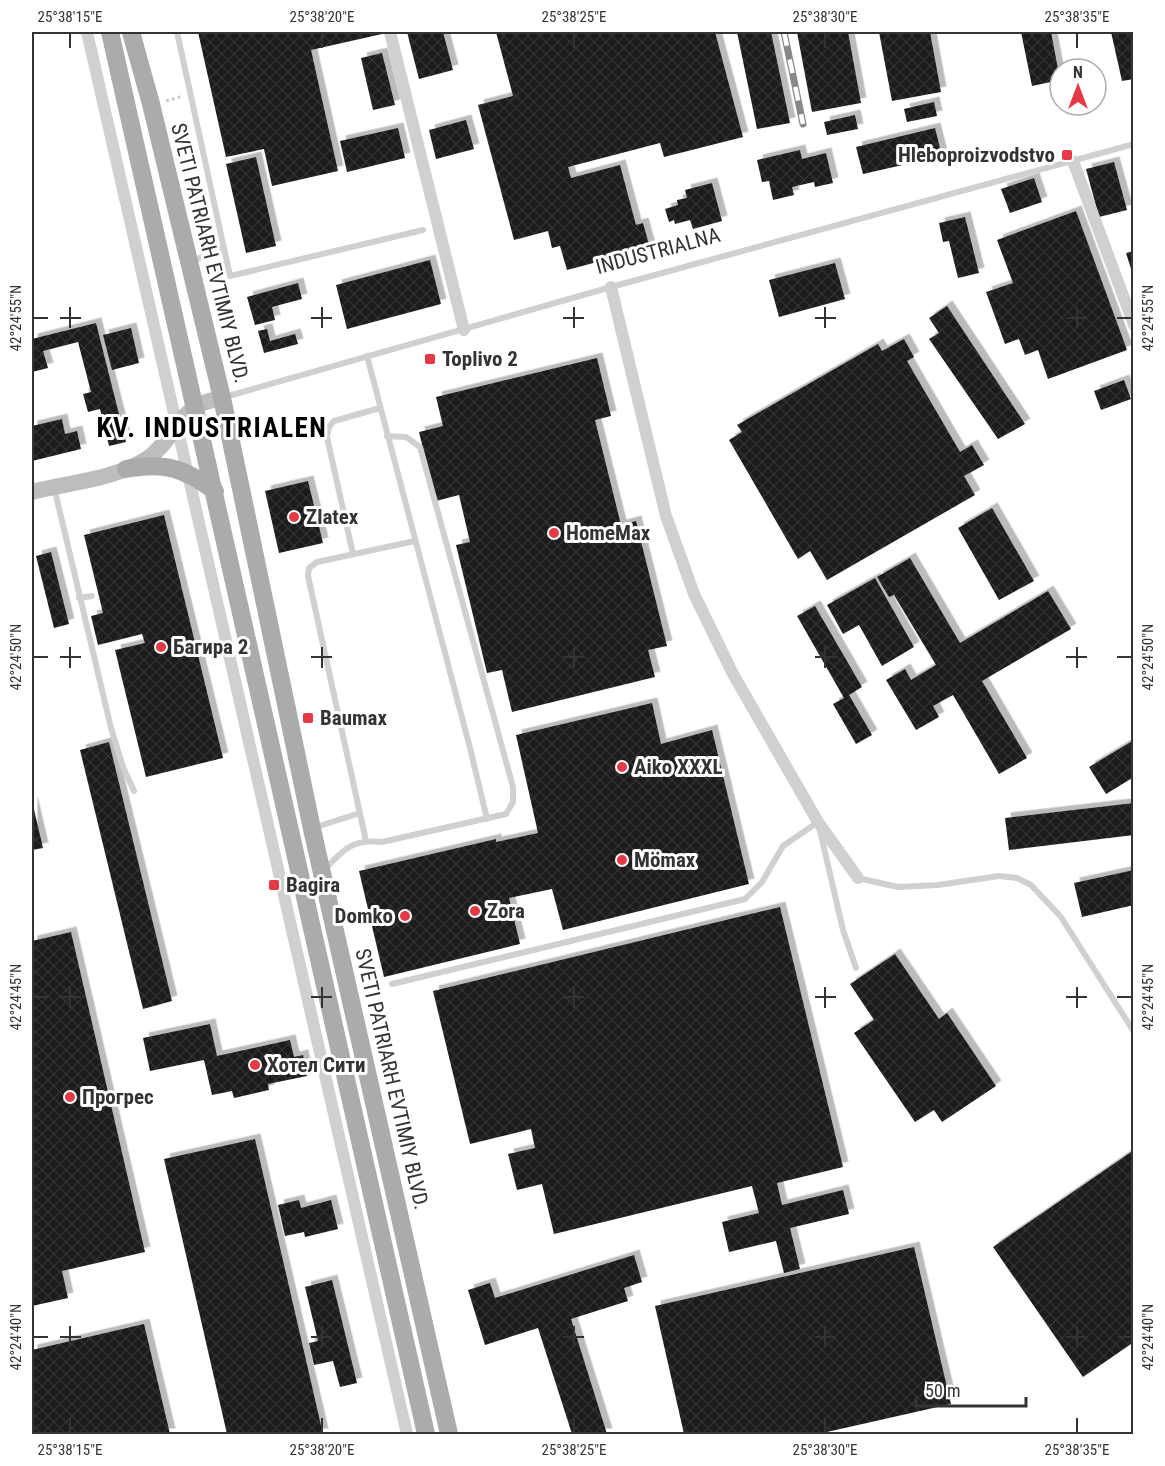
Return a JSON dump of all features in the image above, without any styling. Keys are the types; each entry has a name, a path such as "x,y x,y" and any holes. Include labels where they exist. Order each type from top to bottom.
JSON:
{"main road":[{"name":"SVETI PATRIARH EVTIMIY BLVD.","path":"110,32 426,1434"},
{"name":"SVETI PATRIARH EVTIMIY BLVD.","path":"131,32 151,104 222,398 312,828 449,1434"},
{"path":"126,469 149,465 164,466 189,474 215,491"}],"street":[{"path":"87,32 407,1434"},
{"path":"390,32 464,330"},
{"path":"1073,161 1134,325"},
{"path":"611,287 666,516 694,594 734,674 818,822 858,878"},
{"name":"INDUSTRIALNA","path":"196,406 222,398"},
{"path":"32,492 126,469 149,458 196,406"}],"lane":[{"path":"177,32 230,276 423,230"},
{"name":"INDUSTRIALNA","path":"222,398 611,287 1134,144"},
{"path":"189,263 224,248"},
{"path":"367,356 487,819"},
{"path":"353,554 327,437 329,427 334,421 380,408"},
{"path":"322,871 345,847 366,841 382,842 506,814 513,802 513,788 420,447 406,437 387,436"},
{"path":"54,487 111,728 123,767 134,791"},
{"path":"366,841 308,576 309,568 317,562 415,541"},
{"path":"79,598 92,596"},
{"path":"312,828 360,813"},
{"path":"392,984 745,899 762,882 783,846 818,822 843,930 856,968"},
{"path":"858,878 898,887 938,885 999,876 1017,878 1031,885 1061,917 1134,1032"}],"building":[{"path":"198,32 382,32 382,34 311,50 338,171 272,186 264,149 226,157"},
{"path":"407,32 443,32 453,70 419,79"},
{"path":"496,32 715,32 743,137 664,157 660,143 568,167 571,178 620,165 636,225 643,223 650,248 567,270 560,246 552,248 548,231 514,240 478,105 513,96"},
{"path":"737,32 771,32 790,123 757,129"},
{"path":"797,32 848,32 861,103 812,112"},
{"path":"879,32 930,32 941,92 892,101"},
{"path":"1021,32 1051,32 1056,57 1048,57 1048,83 1032,86"},
{"path":"1111,32 1134,32 1134,79 1122,81"},
{"path":"382,53 395,105 373,110 361,58"},
{"path":"934,102 937,116 907,122 904,109"},
{"path":"855,115 858,129 827,135 824,122"},
{"path":"466,120 474,149 436,159 429,130"},
{"path":"398,128 405,158 347,172 340,141"},
{"path":"935,128 942,156 863,174 856,147"},
{"path":"800,150 802,159 826,153 833,183 815,187 814,182 792,187 794,195 773,200 769,181 762,182 757,160"},
{"path":"256,157 276,246 246,253 226,164"},
{"path":"1114,162 1127,210 1099,217 1086,169"},
{"path":"1034,178 1042,202 1010,213 1001,189"},
{"path":"712,183 722,221 693,229 690,220 675,224 674,220 669,222 665,209 678,205 677,200 687,198 685,190"},
{"path":"1076,211 1127,350 1048,379 1038,350 1025,355 1019,339 1005,344 986,292 1013,283 997,240"},
{"path":"965,217 979,273 958,278 949,241 943,242 939,223"},
{"path":"1134,251 1134,275 1133,275 1126,253"},
{"path":"430,260 441,304 347,329 336,285"},
{"path":"835,263 845,299 779,317 769,280"},
{"path":"298,283 302,299 272,307 275,320 255,325 247,297"},
{"path":"947,306 1025,424 998,439 929,339 939,333 929,318"},
{"path":"96,323 126,442 109,446 100,409 88,412 83,394 91,392 78,342 43,351 48,368 32,372 32,339"},
{"path":"131,328 139,363 112,370 103,335"},
{"path":"267,329 270,341 295,334 298,344 264,353 258,331"},
{"path":"904,339 914,357 907,361 960,452 972,445 984,465 964,476 975,495 827,580 810,551 798,559 729,440 742,432 737,425 878,344 882,351"},
{"name":"HomeMax","path":"597,358 611,416 595,420 621,525 636,521 667,646 648,650 655,677 512,712 502,670 487,673 456,545 470,542 459,495 436,501 419,432 443,426 436,397"},
{"path":"1124,380 1131,399 1101,410 1094,391"},
{"path":"62,419 65,434 77,431 81,449 32,461 32,426"},
{"name":"Zlatex","path":"308,481 323,543 279,553 265,491"},
{"path":"992,508 1034,581 999,600 958,528"},
{"name":"Багира 2","path":"164,515 223,758 146,777 115,650 145,643 142,634 98,645 91,616 103,613 84,535"},
{"path":"51,552 69,624 54,628 36,556"},
{"path":"910,558 960,643 1048,591 1071,629 982,681 1027,758 999,774 953,695 933,706 939,717 916,730 886,680 905,669 911,680 936,665 894,595 889,597 877,577"},
{"path":"875,578 914,647 882,666 859,625 843,634 827,605"},
{"path":"815,606 862,687 849,695 872,735 856,744 833,704 844,698 797,616"},
{"path":"652,703 661,744 712,730 749,884 563,930 552,889 509,898 520,944 384,977 359,871 496,839 496,842 538,833 516,735"},
{"path":"1134,740 1134,777 1106,794 1089,767"},
{"path":"109,742 172,1001 143,1009 80,750"},
{"path":"32,801 43,848 32,850"},
{"path":"1134,803 1134,835 1009,850 1005,818"},
{"path":"1134,870 1134,905 1082,917 1074,883"},
{"path":"780,907 843,1167 777,1183 782,1205 843,1190 849,1214 790,1228 800,1269 784,1273 776,1241 729,1252 722,1222 759,1213 752,1186 554,1234 542,1184 517,1190 508,1154 535,1148 531,1129 470,1144 433,991"},
{"name":"Прогрес","path":"71,932 145,1252 62,1271 68,1298 32,1306 32,941"},
{"path":"895,954 939,1019 947,1013 996,1086 942,1122 934,1110 915,1122 854,1033 874,1020 850,984"},
{"name":"Хотел Сити","path":"210,1024 217,1056 290,1040 294,1057 303,1055 307,1076 268,1084 269,1090 234,1098 232,1091 212,1095 204,1060 150,1071 143,1038"},
{"path":"255,1139 323,1434 227,1434 164,1159"},
{"path":"1134,1150 1134,1342 1083,1377 993,1247"},
{"path":"299,1200 301,1208 331,1200 338,1229 305,1237 304,1232 285,1236 278,1205"},
{"path":"914,1247 951,1404 818,1434 684,1434 655,1306"},
{"path":"634,1255 642,1282 624,1288 628,1301 571,1319 607,1434 572,1434 538,1328 485,1345 468,1290 490,1283 495,1298"},
{"path":"332,1280 357,1383 340,1387 333,1361 314,1365 309,1343 318,1341 305,1287"},
{"path":"144,1324 170,1434 32,1434 32,1350"}],"railway":[{"path":"784,32 803,124"}],"place":[{"name":"Hleboproizvodstvo","path":"1067,155"},
{"name":"Toplivo 2","path":"430,359"},
{"name":"Zlatex","path":"294,517"},
{"name":"HomeMax","path":"554,533"},
{"name":"Багира 2","path":"161,647"},
{"name":"Baumax","path":"308,718"},
{"name":"Aiko XXXL","path":"622,767"},
{"name":"Mömax","path":"622,860"},
{"name":"Bagira","path":"274,885"},
{"name":"Zora","path":"475,911"},
{"name":"Domko","path":"405,916"},
{"name":"Хотел Сити","path":"255,1065"},
{"name":"Прогрес","path":"70,1097"}],"district":[{"name":"KV. INDUSTRIALEN","path":"212,428"}]}
